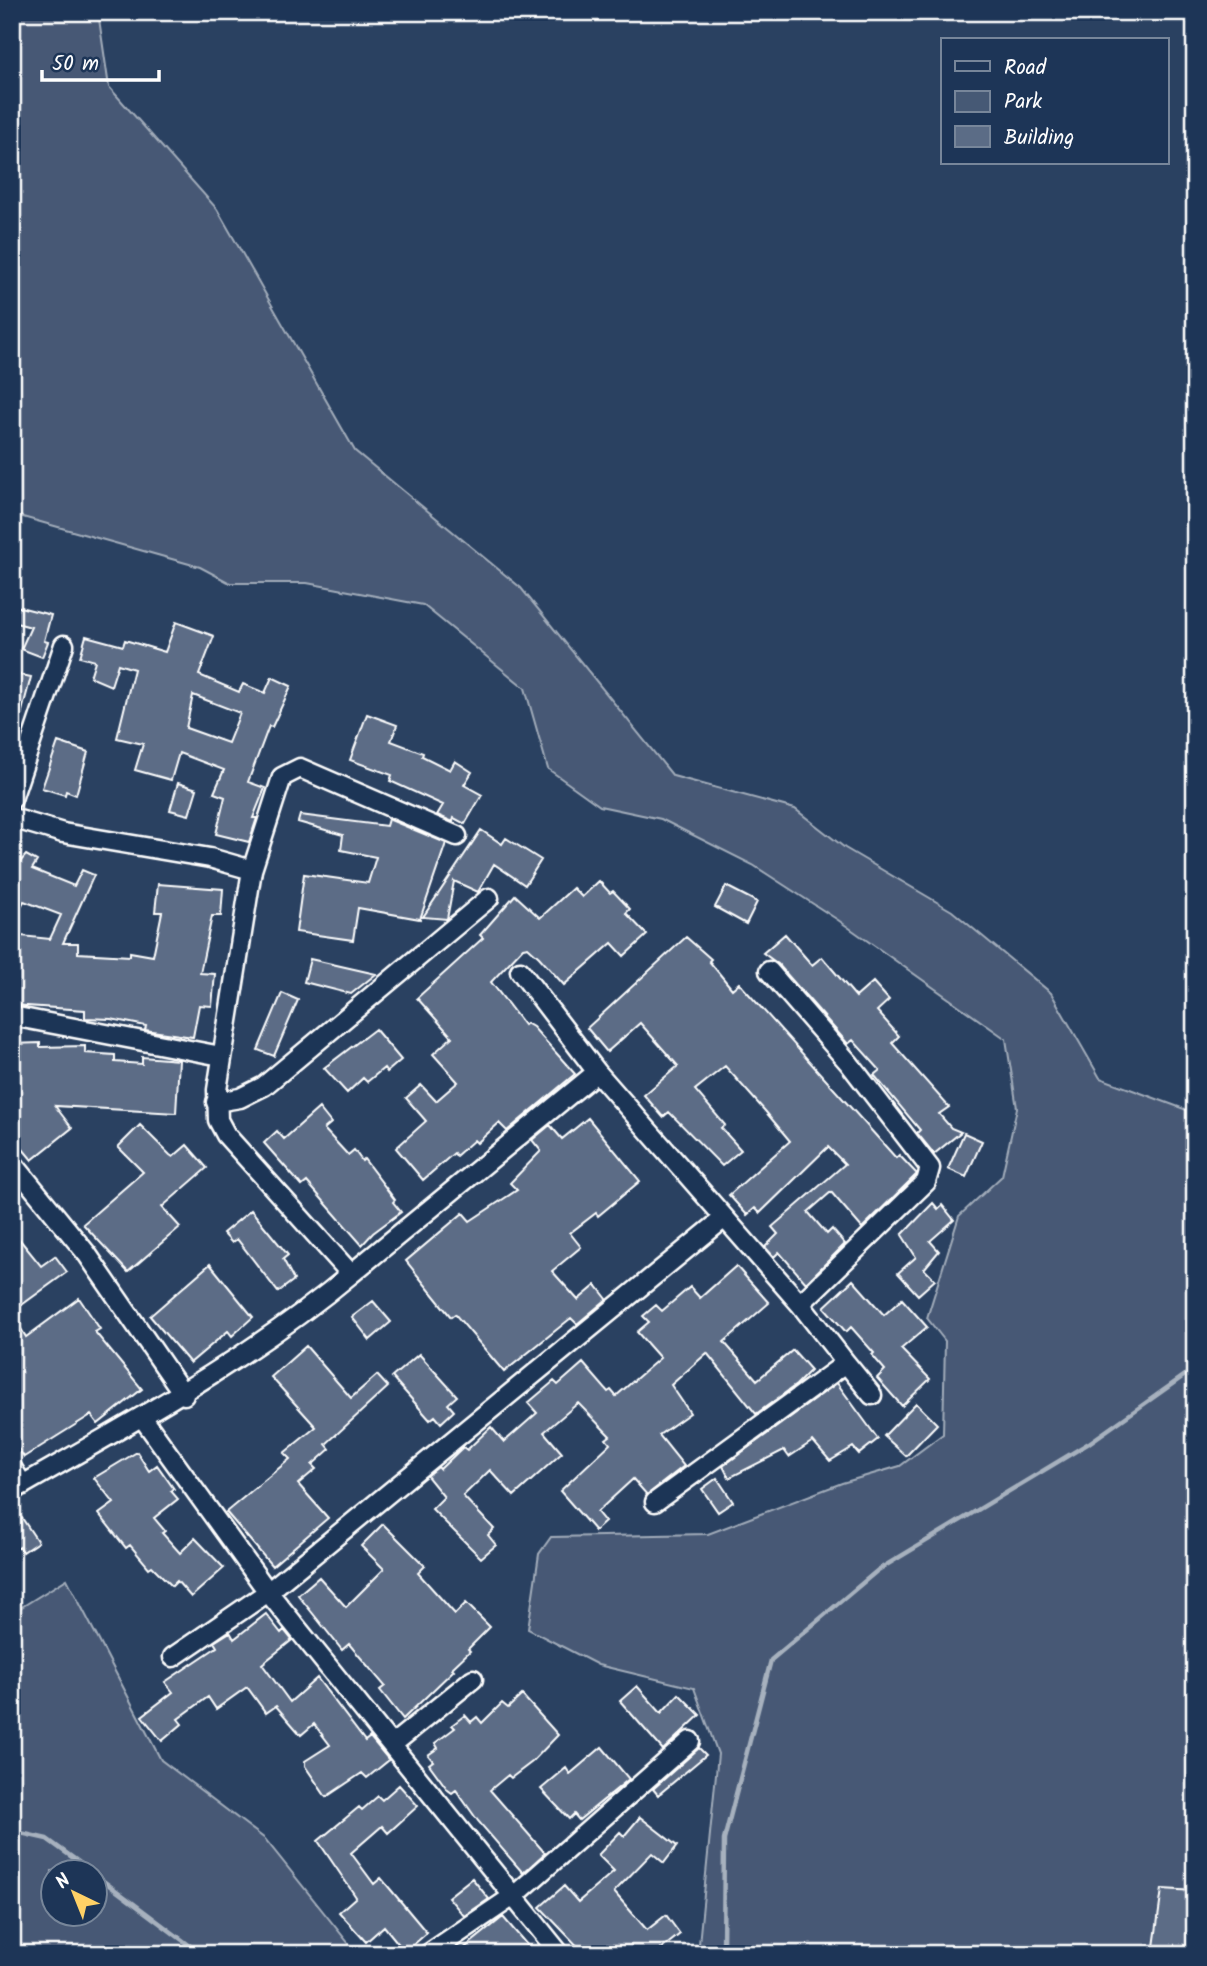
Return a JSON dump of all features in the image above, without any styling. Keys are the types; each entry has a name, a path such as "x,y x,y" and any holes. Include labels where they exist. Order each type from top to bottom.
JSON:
{"street":[{"path":"12,799 64,645"},
{"path":"351,1274 226,1135 218,1120 216,1102 220,1056 251,870 282,777 300,768 457,836"},
{"path":"12,818 63,833 210,858 251,870"},
{"path":"216,1102 240,1098 264,1086 489,898"},
{"path":"520,971 597,1072 800,1304 872,1395"},
{"path":"769,971 849,1063 930,1168 926,1182 800,1304"},
{"path":"12,1016 220,1056"},
{"path":"12,1468 18,1488 184,1395 304,1314 597,1072"},
{"path":"12,1162 87,1254 184,1395"},
{"path":"173,1657 268,1592 723,1219"},
{"path":"655,1502 846,1363"},
{"path":"142,1417 268,1592 560,1954"},
{"path":"393,1744 473,1679"},
{"path":"428,1954 514,1895 690,1741"}],"green space":[{"path":"12,12 98,12 109,87 217,209 355,451 521,588 673,776 795,809 845,848 952,911 1051,993 1100,1078 1195,1113 1195,1954 698,1954 718,1754 694,1688 598,1665 528,1629 539,1554 551,1537 708,1534 842,1483 900,1466 943,1434 945,1341 927,1318 959,1216 1002,1176 1017,1108 1006,1039 838,920 753,865 661,819 600,806 548,769 525,688 423,605 307,583 230,583 200,567 12,514"},
{"path":"67,1579 161,1760 265,1839 357,1954 12,1954 12,1613"}],"building":[{"path":"12,605 51,615 44,641 48,642 42,657 21,649 31,627 12,622"},
{"path":"176,622 214,636 199,675 239,692 243,684 265,693 272,677 291,686 272,727 269,726 248,782 265,788 253,818 257,818 249,842 216,834 225,797 214,793 224,770 179,753 171,780 135,770 143,744 117,738 134,669 118,664 111,686 90,677 95,661 80,657 86,636 123,646 125,640 165,652","holes":["193,695 240,713 228,743 186,728"]},
{"path":"17,674 31,677 16,734 12,733 12,686"},
{"path":"367,714 397,725 391,741 423,753 422,756 450,770 455,761 472,772 464,785 482,795 465,824 454,818 453,822 437,815 443,805 390,781 392,775 350,760"},
{"path":"58,742 88,752 76,795 66,791 65,795 42,788"},
{"path":"178,783 197,789 189,815 170,810"},
{"path":"300,815 386,826 388,819 446,843 420,919 358,908 353,940 296,932 304,874 368,883 376,857 341,850 343,835 298,822"},
{"path":"481,830 502,844 506,838 541,860 525,885 494,864 478,892 454,881 447,919 423,917"},
{"path":"26,855 37,861 32,869 74,886 82,870 94,875 63,943 78,943 78,953 130,956 130,952 153,956 162,912 155,912 158,884 223,889 221,916 212,916 200,973 215,974 212,1006 199,1005 193,1037 145,1030 146,1026 111,1019 85,1018 85,1010 12,1005 12,935 50,939 61,915 24,901 12,923 12,871"},
{"path":"599,881 630,909 626,913 647,935 624,956 612,943 564,985 528,947 523,948 491,982 524,1025 526,1023 533,1027 575,1074 507,1131 499,1123 477,1143 474,1140 456,1156 454,1153 423,1180 396,1148 426,1121 406,1098 421,1085 436,1101 458,1082 433,1054 452,1037 417,998 483,938 480,935 515,895 540,918 573,888 582,897"},
{"path":"726,886 757,902 746,924 715,907"},
{"path":"785,934 812,965 822,957 856,997 873,982 889,1000 877,1011 899,1036 892,1043 949,1107 939,1114 951,1128 961,1132 934,1154 917,1133 920,1130 874,1075 880,1070 853,1040 848,1044 778,964 763,953"},
{"path":"686,937 711,959 709,961 732,989 739,983 896,1158 899,1155 917,1174 862,1228 831,1192 808,1212 827,1234 832,1229 845,1244 806,1283 779,1252 774,1257 765,1247 778,1234 772,1227 845,1164 828,1147 760,1213 755,1208 747,1215 729,1195 790,1141 765,1111 725,1066 695,1090 725,1125 721,1128 741,1150 722,1166 669,1112 663,1117 644,1095 678,1066 640,1023 607,1052 587,1028"},
{"path":"310,959 376,974 351,994 304,982"},
{"path":"282,993 298,1000 274,1056 258,1050"},
{"path":"375,1029 401,1060 387,1072 384,1068 367,1082 363,1078 347,1093 324,1068"},
{"path":"40,1043 40,1047 85,1046 85,1053 115,1055 115,1062 142,1064 142,1057 179,1060 176,1113 55,1106 72,1128 32,1160 12,1136 12,1044"},
{"path":"319,1108 331,1123 324,1129 348,1155 354,1150 362,1161 364,1159 401,1212 362,1245 307,1182 302,1186 264,1143 277,1131 284,1139"},
{"path":"588,1118 640,1181 598,1216 596,1213 570,1233 581,1247 552,1271 578,1300 596,1285 607,1299 577,1324 571,1318 504,1372 455,1314 451,1317 406,1261 463,1213 470,1221 517,1190 510,1183 541,1151 532,1140 550,1125 562,1139"},
{"path":"140,1125 173,1157 187,1145 207,1168 162,1207 180,1227 128,1272 83,1224 143,1172 118,1147"},
{"path":"964,1133 982,1141 966,1177 948,1169"},
{"path":"933,1203 938,1209 942,1205 954,1220 930,1241 939,1251 924,1269 935,1280 918,1295 898,1273 916,1257 902,1235"},
{"path":"251,1210 288,1255 283,1259 294,1280 278,1292 237,1239 232,1243 223,1233"},
{"path":"12,1230 41,1266 55,1256 67,1272 12,1312"},
{"path":"210,1264 253,1317 232,1336 228,1331 190,1363 150,1316"},
{"path":"736,1266 769,1303 724,1342 757,1380 793,1350 811,1370 796,1385 756,1414 707,1353 671,1385 690,1413 659,1435 684,1466 647,1495 633,1479 597,1512 605,1522 595,1531 560,1491 610,1444 606,1439 610,1436 578,1403 544,1432 562,1453 514,1496 490,1470 463,1496 494,1529 488,1535 496,1545 481,1558 432,1509 444,1497 427,1476 438,1467 440,1469 463,1447 467,1450 491,1427 504,1442 537,1413 528,1403 554,1381 558,1385 583,1363 608,1392 611,1390 616,1396 660,1358 637,1332 649,1322 643,1316 656,1305 662,1311 690,1287 700,1298"},
{"path":"853,1280 884,1315 902,1299 927,1327 901,1349 930,1379 902,1406 877,1378 885,1370 872,1355 874,1353 851,1327 846,1332 824,1307"},
{"path":"79,1298 100,1329 95,1332 142,1389 98,1424 91,1415 24,1457 12,1440 12,1314 26,1337"},
{"path":"373,1301 391,1322 370,1340 352,1317"},
{"path":"306,1346 351,1398 377,1375 388,1387 326,1444 330,1449 312,1465 316,1469 298,1484 328,1518 272,1566 226,1512 290,1459 284,1453 316,1427 271,1377"},
{"path":"419,1354 457,1396 448,1404 454,1411 441,1423 435,1416 430,1420 392,1377"},
{"path":"837,1383 878,1439 859,1454 853,1447 830,1461 813,1441 789,1457 784,1450 729,1478 723,1466"},
{"path":"916,1403 937,1424 906,1456 884,1436"},
{"path":"137,1452 149,1471 157,1465 178,1499 154,1518 165,1531 162,1533 180,1553 195,1538 224,1568 191,1597 177,1581 172,1586 152,1566 149,1568 130,1545 126,1548 99,1514 114,1503 94,1478"},
{"path":"717,1478 733,1502 718,1512 702,1489"},
{"path":"22,1518 38,1542 23,1552 20,1547 12,1552 12,1525"},
{"path":"383,1524 425,1566 418,1573 455,1614 466,1603 490,1627 452,1668 454,1670 403,1719 380,1690 385,1686 349,1644 342,1650 298,1595 319,1577 346,1607 384,1569 361,1546"},
{"path":"266,1614 281,1633 284,1630 292,1640 262,1664 290,1702 317,1678 365,1741 370,1737 389,1760 367,1778 362,1773 326,1797 305,1766 305,1761 330,1745 314,1724 301,1735 276,1706 266,1713 247,1687 216,1709 208,1697 178,1719 182,1724 162,1741 142,1716 173,1692 165,1682 217,1647 214,1642 230,1632 234,1639"},
{"path":"637,1686 661,1713 679,1694 700,1715 663,1750 620,1701"},
{"path":"522,1695 558,1735 532,1762 511,1778 508,1775 490,1790 545,1853 523,1873 478,1821 456,1790 452,1793 448,1790 429,1764 433,1761 428,1755 438,1748 435,1743 455,1728 452,1725 465,1715 471,1722 477,1717 482,1723 502,1703 508,1708"},
{"path":"602,1747 629,1779 579,1820 574,1814 569,1819 541,1789 566,1768 570,1774"},
{"path":"699,1748 706,1755 658,1795 653,1789"},
{"path":"399,1785 418,1806 388,1833 382,1826 351,1853 374,1884 381,1878 427,1933 405,1952 384,1926 366,1942 339,1912 356,1897 318,1841 359,1807 362,1810 378,1796 382,1800"},
{"path":"640,1817 677,1846 664,1863 652,1853 614,1892 647,1930 666,1915 680,1934 655,1954 585,1954 540,1907 564,1886 578,1902 614,1871 598,1855 620,1832 624,1836"},
{"path":"472,1878 489,1899 464,1916 448,1897"},
{"path":"1162,1889 1195,1891 1188,1954 1153,1954"},
{"path":"503,1917 527,1945 517,1954 457,1954"}],"waterway":[{"path":"723,1954 724,1840 771,1660 878,1570 1089,1443 1195,1368"},
{"path":"12,1831 47,1839 72,1857"},
{"path":"108,1884 201,1954"}]}
